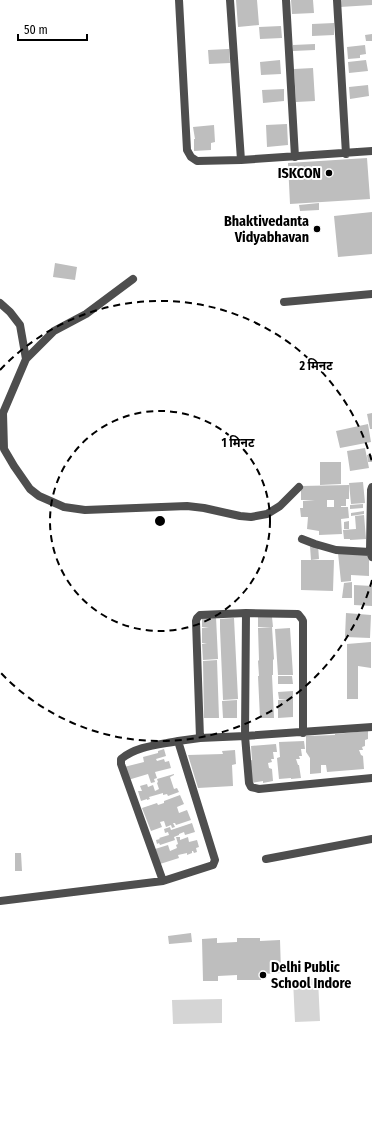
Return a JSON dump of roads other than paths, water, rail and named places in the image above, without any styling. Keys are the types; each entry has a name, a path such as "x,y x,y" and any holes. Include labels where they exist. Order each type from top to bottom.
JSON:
{"street":[{"path":"179,0 187,150 191,157 197,161 241,160 346,154 372,151"},
{"path":"230,0 241,160"},
{"path":"286,0 295,157"},
{"path":"337,0 346,154"},
{"path":"133,279 86,314 54,332 26,359 3,413 4,449 30,489 39,496 64,507 85,510 187,506 251,517 267,514 280,506 299,487"},
{"path":"284,302 372,294"},
{"path":"0,303 10,312 20,325 26,359"},
{"path":"302,539 336,550 371,555 372,487"},
{"path":"200,738 197,618 200,615 246,613 298,614 302,619 304,733"},
{"path":"246,613 245,736 249,783 251,787 255,789 372,778"},
{"path":"163,882 121,764 121,759 126,755 138,749 200,738 304,733 372,727"},
{"path":"0,900 163,882 213,865 215,860 178,741"},
{"path":"266,859 372,839"}],"place":[{"name":"ISKCON","path":"329,173"},
{"name":"Bhaktivedanta Vidyabhavan","path":"317,229"},
{"name":"Delhi Public School Indore","path":"263,975"}]}
